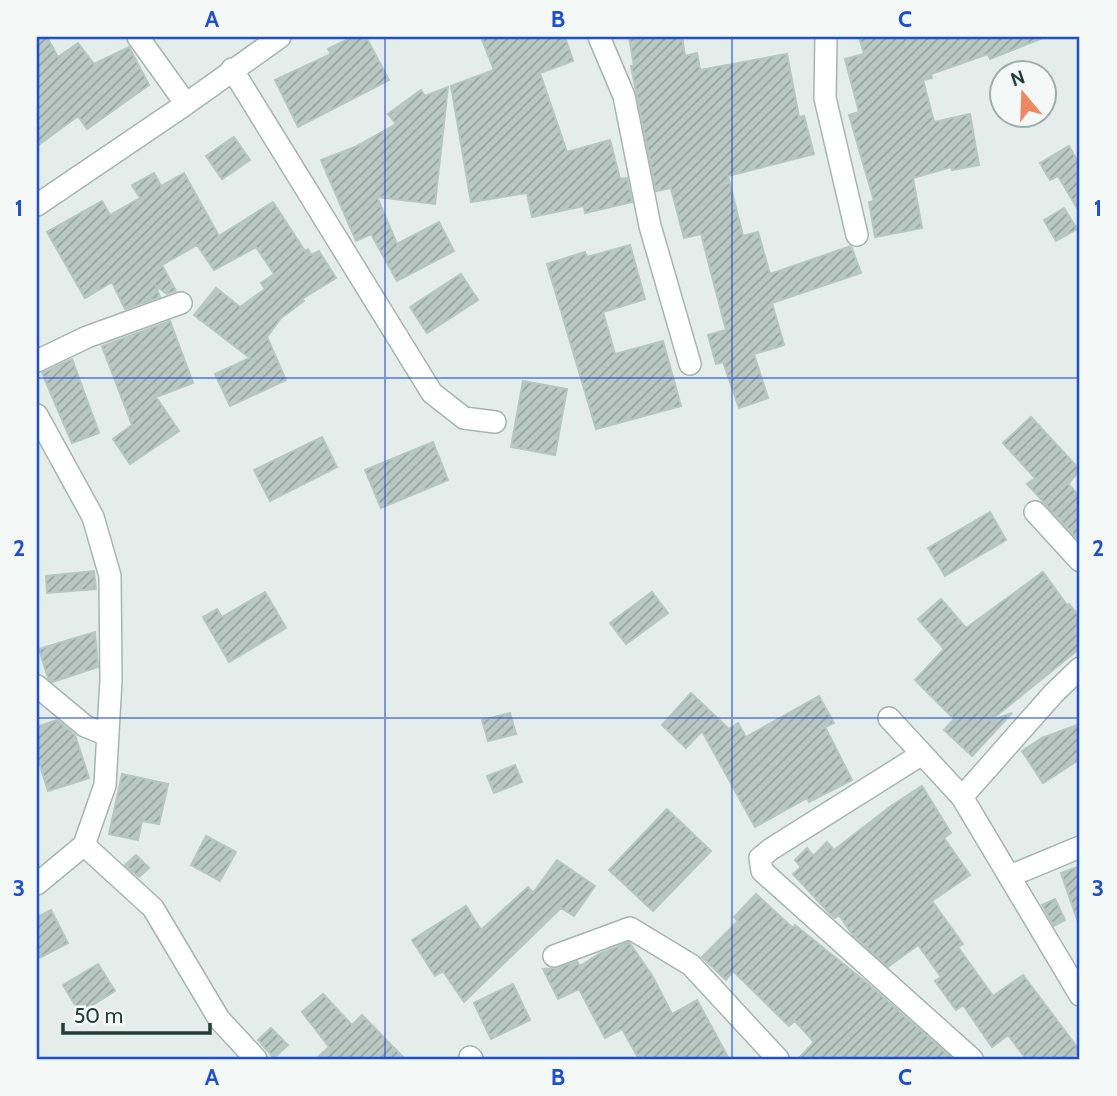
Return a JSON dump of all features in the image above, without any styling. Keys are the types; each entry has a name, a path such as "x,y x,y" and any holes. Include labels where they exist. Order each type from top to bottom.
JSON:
{"street":[{"path":"138,37 186,104"},
{"path":"37,205 281,37"},
{"path":"599,37 624,96 650,226 690,364"},
{"path":"826,37 825,99 857,235"},
{"path":"232,69 432,393 464,418 495,422"},
{"path":"37,361 87,337 181,303"},
{"path":"37,415 93,517 110,576 111,680 105,785 84,845 37,884"},
{"path":"1035,512 1080,561"},
{"path":"962,797 1054,693 1080,668"},
{"path":"37,686 85,726 107,735"},
{"path":"889,718 962,797 1080,995"},
{"path":"922,754 771,849 760,858 762,871 972,1059"},
{"path":"84,845 153,908 219,1019 256,1059"},
{"path":"1010,876 1080,847"},
{"path":"554,956 630,928 691,965 778,1059"}],"building":[{"path":"37,37 47,37 58,57 78,43 94,64 129,47 149,85 87,129 78,116 37,146"},
{"path":"352,37 366,37 389,80 298,127 275,80 331,54 328,49"},
{"path":"481,37 565,37 573,61 540,73 567,152 610,140 620,179 627,178 632,202 585,213 584,206 532,217 527,193 471,202 451,86 494,70"},
{"path":"629,37 682,37 685,56 697,53 700,70 787,54 799,117 804,116 814,154 728,176 743,236 758,232 770,274 851,246 861,273 772,303 784,345 754,354 768,398 739,408 723,362 716,364 708,335 726,330 701,234 684,238 671,188 656,191 631,66 634,66"},
{"path":"859,37 1045,37 990,59 988,54 931,74 932,78 923,80 934,122 970,114 979,165 952,170 951,167 913,178 922,228 875,237 869,202 874,201 849,115 859,112 845,59 864,54"},
{"path":"448,87 435,204 377,197 397,244 439,222 454,251 397,281 371,234 356,241 321,160 355,147 396,124 388,114 421,90 425,96"},
{"path":"234,137 250,160 222,179 206,156"},
{"path":"1069,146 1080,166 1080,213 1058,176 1050,180 1040,163"},
{"path":"154,173 161,186 184,173 219,236 273,202 305,251 308,249 311,255 319,251 336,278 302,299 304,301 281,318 267,337 286,380 230,406 215,374 250,358 194,315 216,288 240,307 265,289 261,283 274,274 256,247 214,270 197,245 162,265 176,291 167,294 156,286 160,297 125,309 112,282 85,298 47,232 102,201 110,215 140,198 132,185"},
{"path":"1064,208 1077,229 1056,241 1044,220"},
{"path":"630,245 645,299 603,312 615,354 663,341 681,406 596,429 547,264 585,252 587,257"},
{"path":"461,274 478,300 427,333 410,307"},
{"path":"170,321 193,383 156,397 179,431 130,464 113,439 132,425 102,346"},
{"path":"72,359 99,433 72,443 42,373"},
{"path":"523,381 567,389 555,455 511,447"},
{"path":"1031,417 1080,470 1068,484 1080,497 1080,542 1027,484 1035,478 1003,443"},
{"path":"322,437 337,467 270,501 254,470"},
{"path":"433,442 448,480 381,508 365,470"},
{"path":"990,512 1006,540 945,576 928,548"},
{"path":"94,571 96,589 47,593 46,576"},
{"path":"1043,572 1067,605 1080,617 1080,648 990,721 1012,713 972,756 944,730 954,719 915,680 944,649 918,619 941,599 966,628"},
{"path":"265,592 286,628 229,662 203,617 217,609 222,617"},
{"path":"652,592 668,613 626,644 610,623"},
{"path":"95,632 98,667 52,682 48,678 39,649"},
{"path":"691,693 729,729 738,723 746,737 819,696 834,723 825,727 852,780 809,802 807,798 755,827 702,731 686,748 662,725"},
{"path":"510,713 516,734 488,741 482,720"},
{"path":"57,720 75,735 89,778 48,791 37,756 37,727"},
{"path":"1080,724 1080,759 1043,783 1022,751 1042,738"},
{"path":"515,765 522,782 494,793 487,776"},
{"path":"122,774 168,784 159,824 142,821 138,840 109,834"},
{"path":"922,786 951,833 944,838 970,875 932,901 963,944 958,947 993,996 1023,975 1080,1051 1069,1059 1026,1059 1008,1035 992,1047 963,1005 956,1010 935,981 941,977 918,945 888,967 852,934 839,915 835,918 831,915 793,874 801,867 795,860 807,848 813,856 827,842 834,850"},
{"path":"667,809 711,851 653,911 609,870"},
{"path":"206,836 236,852 220,881 191,865"},
{"path":"136,855 149,868 139,877 125,865"},
{"path":"557,860 595,886 574,916 561,908 464,1002 443,971 435,976 412,940 466,906 481,930 528,887 533,893"},
{"path":"1080,866 1080,922 1078,922 1061,873"},
{"path":"756,894 793,928 795,925 867,983 953,1059 798,1059 814,1042 795,1021 789,1026 733,971 726,980 702,957 738,921 734,917"},
{"path":"1055,899 1065,920 1054,926 1042,905"},
{"path":"51,910 68,943 37,959 37,917"},
{"path":"629,942 653,977 672,1014 697,1000 729,1059 639,1059 622,1029 605,1038 579,989 558,999 543,969 558,968 577,961 580,966 599,954"},
{"path":"98,964 115,991 80,1013 63,985"},
{"path":"513,984 530,1020 491,1039 474,1003"},
{"path":"323,994 352,1025 362,1015 405,1059 316,1059 329,1047 302,1012"},
{"path":"271,1028 288,1045 274,1058 258,1040"}]}
